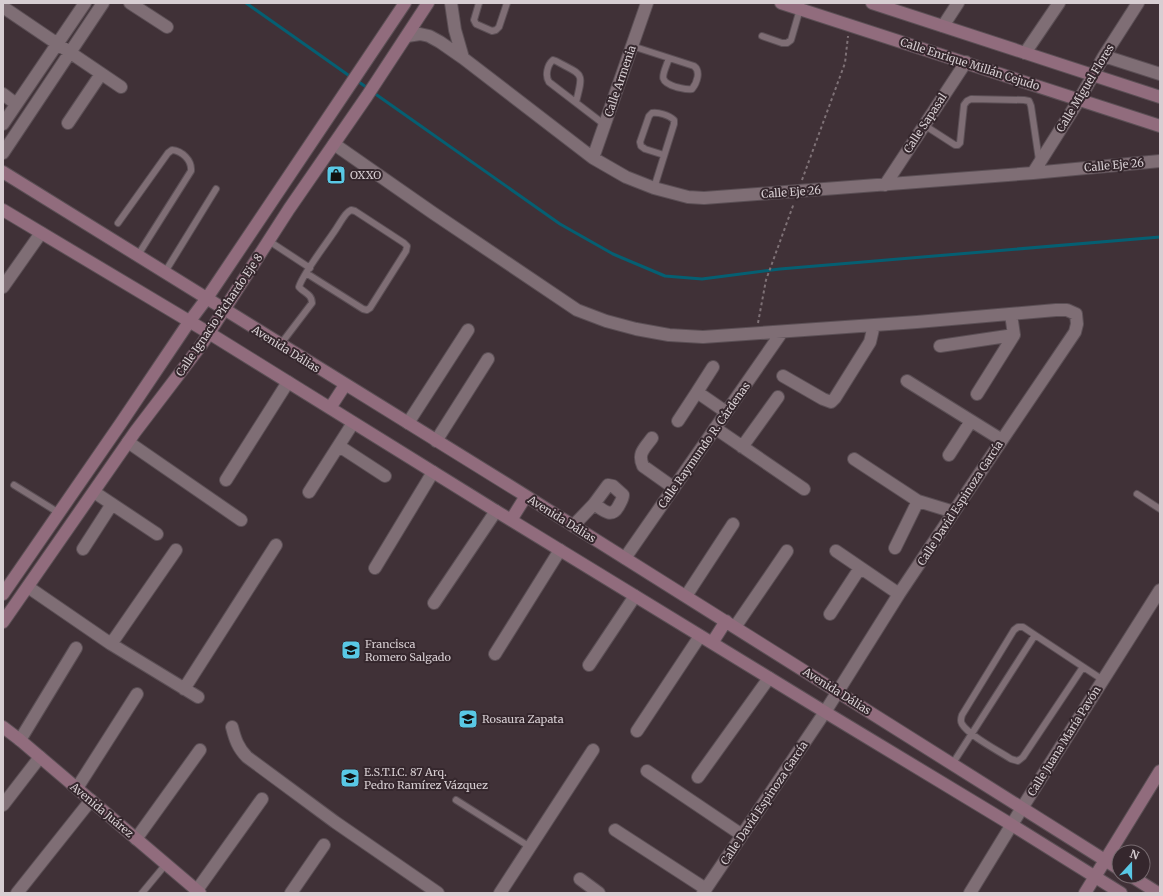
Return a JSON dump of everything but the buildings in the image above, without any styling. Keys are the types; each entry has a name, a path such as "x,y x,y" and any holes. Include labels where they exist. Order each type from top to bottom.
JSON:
{"main road":[{"name":"Calle Ignacio Pichardo Eje 8","path":"3,594 189,322 207,298 405,3"},
{"name":"Calle Ignacio Pichardo Eje 8","path":"3,622 128,442 209,333 269,240 428,3"},
{"name":"Calle Enrique Millán Cejudo","path":"781,3 1160,126"},
{"path":"872,3 1160,97"},
{"name":"Avenida Dálias","path":"3,172 526,496 953,763 1111,864"},
{"path":"274,199 290,209"},
{"path":"3,210 209,333 700,636 1012,824 1121,893"},
{"path":"330,408 345,385"},
{"path":"511,520 526,496"},
{"path":"712,643 730,624"},
{"name":"Avenida Juárez","path":"3,727 77,788 198,892"},
{"path":"1085,893 1160,771"},
{"path":"1144,884 1158,893"}],"street":[{"path":"3,124 85,3"},
{"path":"3,153 103,3"},
{"path":"130,3 167,27"},
{"path":"451,3 455,30 463,58"},
{"name":"Calle Armenia","path":"593,158 647,3"},
{"path":"943,26 958,3"},
{"path":"1025,53 1059,3"},
{"name":"Calle Miguel Flores","path":"1033,173 1138,3"},
{"path":"3,8 121,87"},
{"name":"Calle Eje 26","path":"407,36 420,34 429,36 463,58 593,158 626,177 654,188 688,197 704,198 798,192 1160,161"},
{"path":"1104,56 1160,74"},
{"name":"Calle Sapasal","path":"885,184 966,62"},
{"path":"68,123 101,74"},
{"path":"3,94 16,104"},
{"path":"334,144 577,310 606,321 636,329 669,335 703,337 1011,314 1014,335 977,394"},
{"path":"3,288 41,233"},
{"name":"Calle David Espinoza García","path":"705,891 825,712 899,594 1075,332 1077,324 1076,314 1067,310 1011,314"},
{"path":"783,376 831,402 836,398 870,342 874,325"},
{"path":"408,423 468,330"},
{"name":"Calle Raymundo R. Cárdenas","path":"625,558 782,332"},
{"path":"940,346 1014,335"},
{"path":"436,441 488,359"},
{"path":"678,421 713,367"},
{"path":"907,381 1002,440"},
{"path":"226,480 288,382"},
{"path":"697,392 726,412"},
{"path":"742,447 778,397"},
{"path":"948,455 971,420"},
{"path":"309,492 353,423"},
{"path":"715,428 804,489"},
{"path":"652,438 640,455 640,460 643,466 674,488"},
{"path":"128,442 241,520"},
{"path":"339,446 385,476"},
{"path":"854,459 918,501 954,512"},
{"path":"375,568 433,472"},
{"path":"94,492 157,534"},
{"path":"895,548 918,501"},
{"path":"83,549 112,504"},
{"path":"573,526 594,504"},
{"path":"434,603 496,511"},
{"path":"686,596 732,524"},
{"path":"184,689 276,545"},
{"path":"111,644 176,550"},
{"path":"494,654 560,550"},
{"path":"730,624 787,551"},
{"path":"836,551 899,594"},
{"path":"830,614 860,568"},
{"path":"28,587 111,644 198,698"},
{"name":"Calle Juana María Pavón","path":"970,893 1160,590"},
{"path":"589,665 635,596"},
{"path":"637,731 700,636"},
{"path":"20,740 76,648"},
{"path":"698,777 769,678"},
{"path":"77,788 137,694"},
{"path":"232,727 235,740 240,750 247,757 335,822 438,893"},
{"path":"136,839 200,750"},
{"path":"500,893 593,750"},
{"path":"3,805 40,757"},
{"path":"647,771 742,835"},
{"path":"198,892 262,799"},
{"path":"17,893 91,800"},
{"path":"615,830 705,891"},
{"path":"291,893 324,845"},
{"path":"580,879 599,893"}],"lane":[{"path":"479,3 474,20 476,24 492,31 499,27 507,3"},
{"path":"762,36 782,43 787,43 791,40 800,9"},
{"path":"632,46 694,66 697,68 699,71 692,89 688,90 680,88 666,84 663,81 668,58"},
{"path":"576,102 581,78 578,74 553,60 546,75 546,79 605,125"},
{"path":"924,126 955,145 958,145 960,143 964,105 967,101 971,99 1029,101 1040,161"},
{"path":"654,188 674,124 674,120 671,117 656,112 649,116 640,142 641,146 645,149 664,155"},
{"path":"118,223 168,153 172,150 176,151 189,160 192,165 191,171 138,256"},
{"path":"165,272 216,189"},
{"path":"280,345 312,302 310,296 299,287 300,282 306,273 310,268 347,213 351,210 355,211 407,246 406,251 370,308 367,310 362,309 306,273"},
{"path":"269,240 310,268"},
{"path":"14,485 59,513"},
{"path":"1137,494 1160,509"},
{"path":"1083,667 1023,757 1018,761 1011,759 971,734 962,724 960,719 962,715 1014,630 1018,627 1023,627 1103,680"},
{"path":"953,763 1035,635"},
{"path":"456,800 530,847"},
{"path":"142,893 166,864"}],"path":[{"path":"757,334 766,280 844,63 849,25"}],"waterway":[{"path":"246,3 351,77"},
{"path":"356,80 369,89"},
{"path":"374,93 560,224 613,254 665,276 702,279 780,269 1160,237"}],"place":[{"name":"OXXO","path":"336,175"},
{"name":"Francisca Romero Salgado","path":"351,650"},
{"name":"Rosaura Zapata","path":"468,719"},
{"name":"E.S.T.I.C. 87 Arq. Pedro Ramírez Vázquez","path":"350,778"}]}
